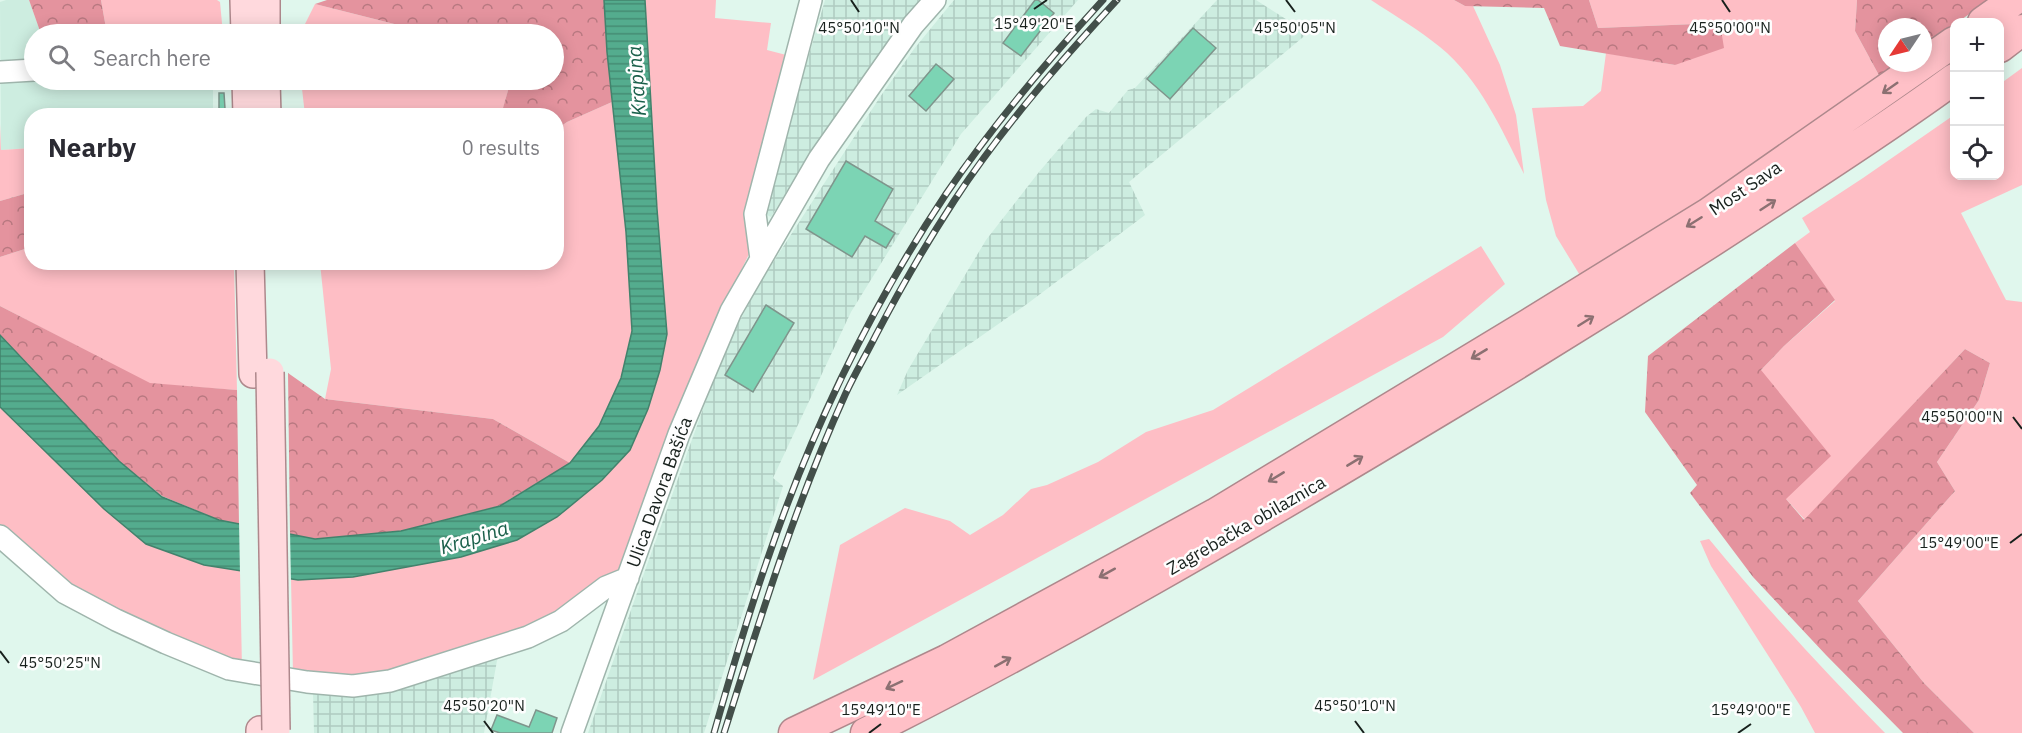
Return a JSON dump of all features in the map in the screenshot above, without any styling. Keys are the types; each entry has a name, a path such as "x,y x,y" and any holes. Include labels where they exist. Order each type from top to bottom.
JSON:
{"highway":[{"path":"1989,18 2014,0"},
{"path":"2004,43 2022,30"},
{"name":"Most Sava","path":"1533,338 1950,45"},
{"name":"Most Sava","path":"1533,338 1878,134 1950,82"},
{"name":"Zagrebačka obilaznica","path":"794,733 947,660 1533,338"},
{"name":"Zagrebačka obilaznica","path":"866,733 952,690 1234,534 1533,338"}],"main road":[{"path":"244,0 245,24"},
{"path":"266,0 266,24"},
{"path":"246,90 247,108"},
{"path":"266,90 267,108"},
{"path":"251,270 262,373"},
{"path":"268,270 262,373 268,731"}],"street":[{"path":"761,259 755,214 811,0"},
{"name":"Ulica Davora Bašića","path":"572,733 679,434 731,311 819,159 913,25 935,0"},
{"path":"0,72 24,71"},
{"path":"0,536 65,593 166,643 230,669 307,682 353,686 390,681 528,637 561,621 606,587 628,578"}],"shaded area":[{"path":"29,0 37,24 24,24 24,90 213,90 213,108 24,108 24,148 1,150 0,2"},
{"path":"101,0 217,0 220,2 222,24 105,24"},
{"path":"645,0 716,0 715,18 771,23 767,50 794,57 749,223 749,254 700,355 623,571 509,639 355,680 293,674 291,579 298,580 517,540 557,517 602,480 630,450 663,270 657,209"},
{"path":"825,0 919,0 852,91 771,217 763,213"},
{"path":"954,0 1078,0 961,134 851,312 773,478 783,486 704,733 588,733 722,356 753,295 880,97 914,49"},
{"path":"1217,0 1256,0 1308,33 1129,182 1145,215 1027,304 897,395 908,370 986,240 1039,172 1086,117 1096,109 1109,113 1128,90 1135,88"},
{"path":"1371,0 1454,0 1465,6 1473,6 1500,65 1516,115 1524,174 1507,139 1467,74 1440,47"},
{"path":"1589,0 1857,0 1855,31 1881,79 1795,138 1581,277 1556,236 1546,200 1532,108 1583,106 1601,91 1606,53 1675,65 1720,23 1598,28"},
{"path":"315,4 394,24 305,24"},
{"path":"2022,68 2022,185 1961,213 2006,300 2022,302 2022,733 1974,733 1924,683 1858,601 1955,491 1937,462 1979,400 1990,363 1965,349 1805,520 1786,499 1761,370 1784,346 1835,301 1795,243 1810,232 1802,218 1950,118 1950,180 2004,180 2004,81"},
{"path":"302,90 508,90 503,108 304,108"},
{"path":"612,102 626,232 632,331 621,378 599,426 570,463 493,419 325,399 331,369 321,270 564,270 564,124"},
{"path":"0,124 1,150 24,149 24,194 0,201"},
{"path":"1481,246 1505,284 1443,337 813,680 840,545 905,508 950,521 970,535 1003,515 1031,489 1047,485 1098,462 1146,432 1213,410"},
{"path":"24,249 24,270 234,270 237,390 150,384 0,306 0,257"},
{"path":"0,407 104,509 204,565 240,571 242,668 101,610 0,533"},
{"path":"1709,539 1795,638 1885,733 1815,733 1801,707 1711,566 1700,541"},
{"path":"498,655 484,733 314,733 313,692 410,686"}],"green space":[{"path":"29,0 101,0 105,24 37,24"},
{"path":"327,0 604,0 612,102 564,124 564,108 503,108 508,90 564,90 564,24 394,24 315,4"},
{"path":"1454,0 1589,0 1598,28 1720,23 1724,48 1675,65 1560,46 1544,8 1465,6"},
{"path":"1857,0 1989,0 1964,18 1950,18 1950,28 1932,41 1932,18 1878,18 1878,72 1890,72 1881,79 1855,31"},
{"path":"24,194 24,249 0,257 0,201"},
{"path":"1795,243 1835,300 1761,370 1831,456 1786,499 1804,520 1965,349 1990,363 1979,400 1937,462 1955,491 1858,601 1924,683 1974,733 1903,733 1753,577 1690,493 1697,485 1645,412 1648,356"},
{"path":"0,306 150,383 237,390 239,525 219,520 162,496 119,461 0,335"},
{"path":"288,373 325,399 493,419 570,463 499,506 401,531 315,539 290,534"}],"water":[{"name":"Krapina","path":"604,0 645,0 667,334 660,370 648,409 630,450 602,480 557,517 517,540 461,557 353,577 298,580 204,565 146,544 104,509 0,407 0,335 119,461 162,497 219,520 315,539 401,531 500,506 570,463 599,426 621,378 632,331 626,232 607,52"}],"pier":[{"path":"239,521 290,531 291,582 240,574"}],"building":[{"path":"1035,0 1054,13 1021,56 1003,43"},
{"path":"1193,28 1216,48 1170,99 1147,79"},
{"path":"936,64 954,79 926,111 909,96"},
{"path":"219,93 224,93 225,108 219,108"},
{"path":"846,161 893,189 875,221 895,233 886,248 865,236 852,257 806,229"},
{"path":"766,305 794,323 753,392 725,375"},
{"path":"536,710 557,718 552,733 500,733 491,730 497,715 529,727"}],"railway":[{"path":"714,733 761,577 786,508 824,415 869,324 919,236 982,143 1061,46 1103,0"},
{"path":"724,733 779,563 810,478 849,388 885,318 972,174 1052,72 1117,0"}]}
